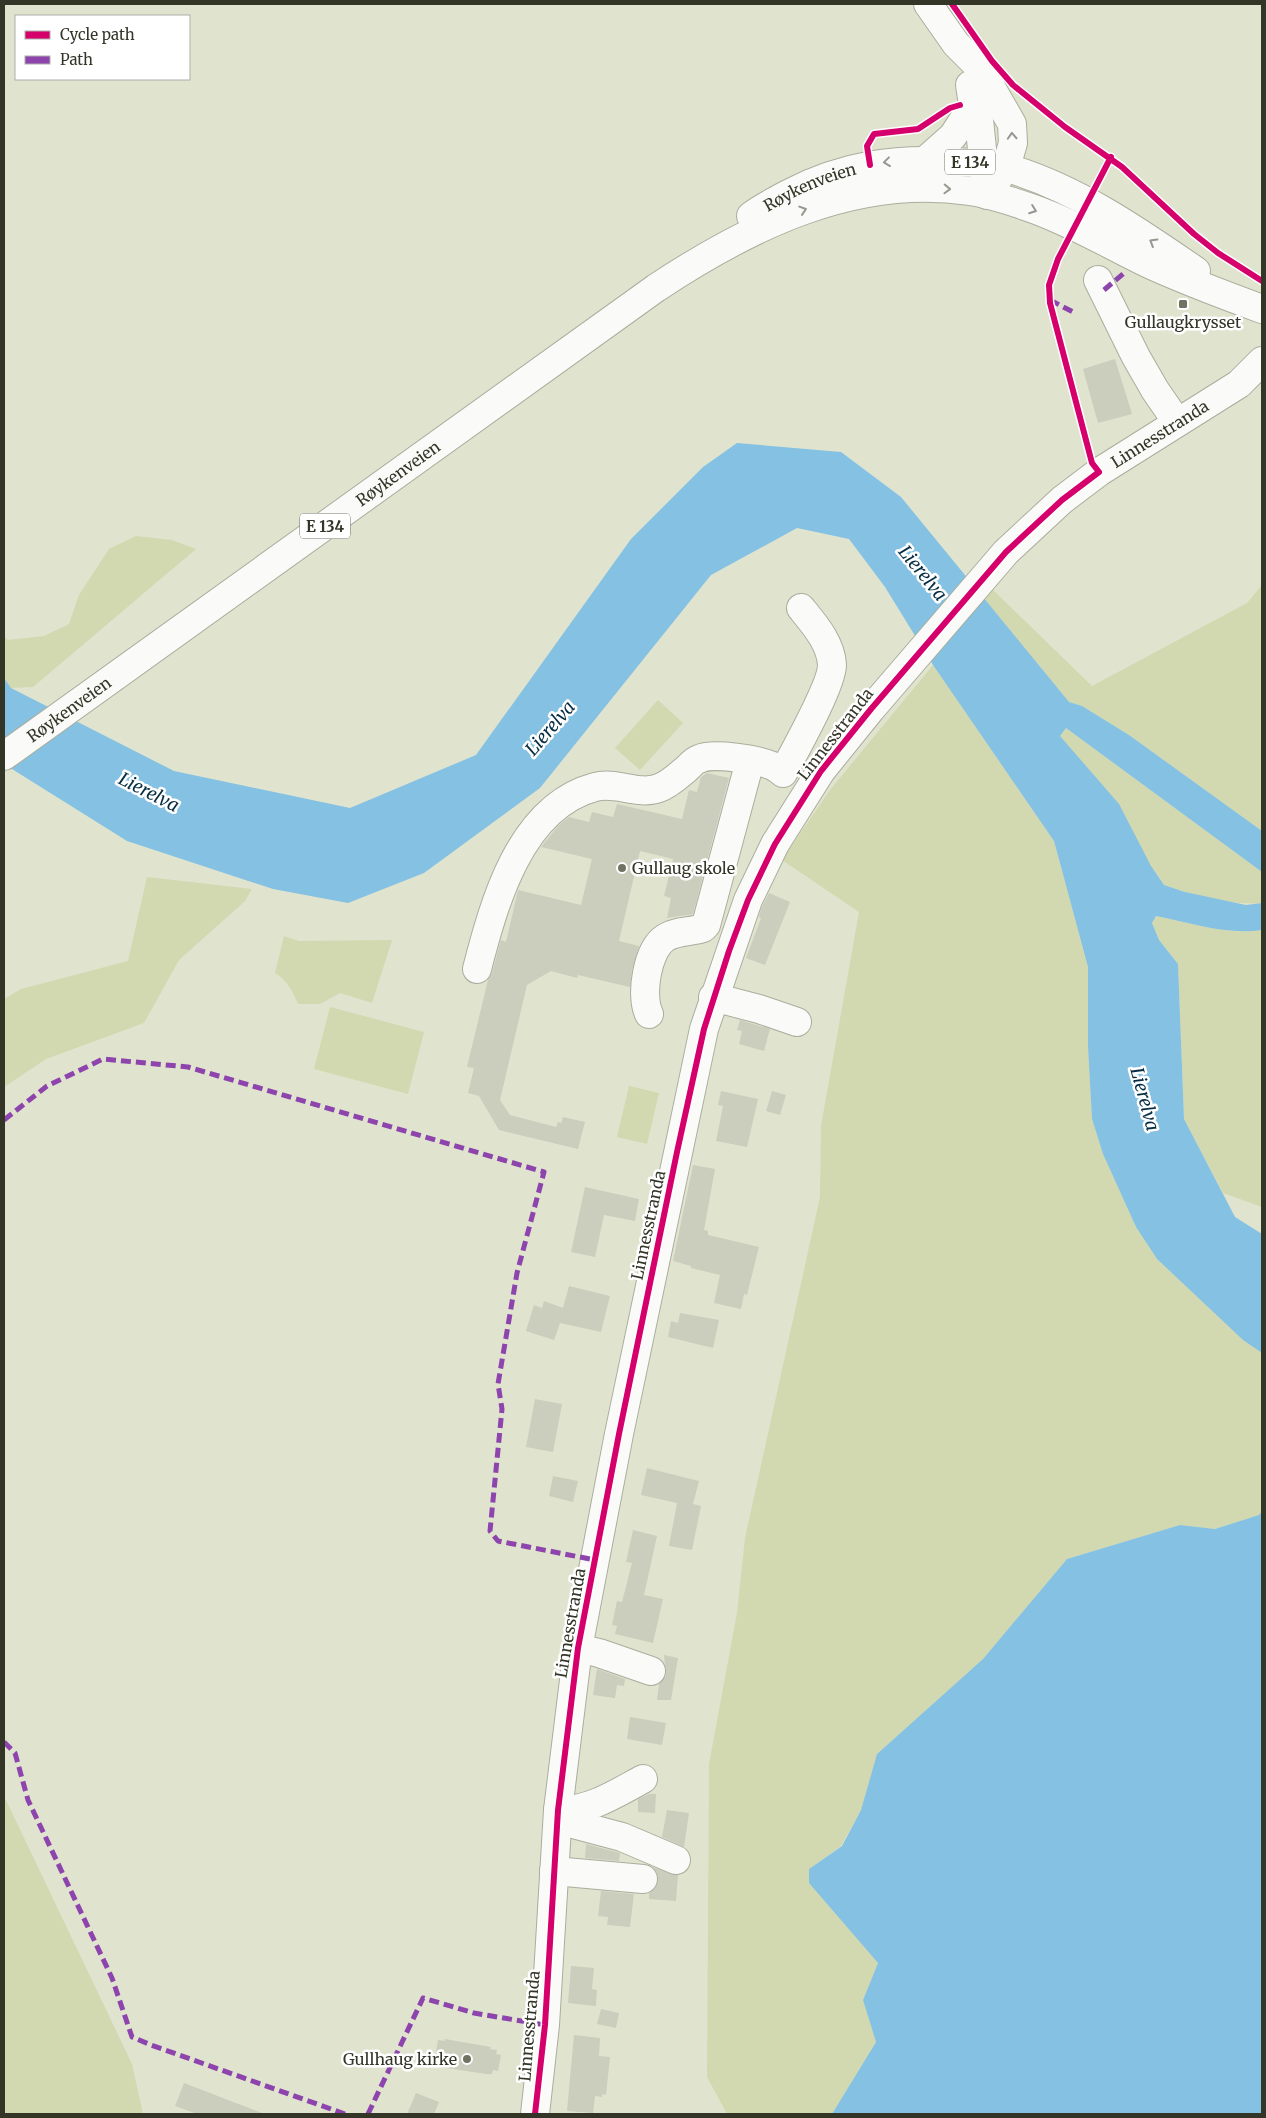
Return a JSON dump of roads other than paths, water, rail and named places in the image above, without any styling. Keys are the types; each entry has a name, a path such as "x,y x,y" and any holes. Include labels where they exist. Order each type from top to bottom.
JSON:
{"main road":[{"path":"928,4 956,44 985,77 1012,124 1013,143 994,165 987,195"},
{"path":"956,44 969,81 973,105 994,165"},
{"name":"E 134","path":"926,160 953,136 973,105"},
{"name":"Røykenveien","path":"4,756 648,294 696,262 755,214 810,183 855,168 889,162 926,160 994,165 1052,184 1091,204 1160,246 1236,299"},
{"name":"Røykenveien","path":"696,262 765,225 798,211 833,200 864,194 910,189 954,189 987,195 1031,208 1149,264 1262,309"},
{"path":"1098,280 1136,358 1176,422"},
{"name":"Linnesstranda","path":"535,2114 544,2025 558,1815 578,1648 619,1434 704,1030 713,997 748,900 775,844 822,772 914,658 1013,545 1062,500 1099,472 1239,384 1262,361"},
{"path":"477,969 498,893 514,863 547,814 571,796 599,786 646,791 660,788 698,759 718,756 774,766 783,773 828,682 832,664 822,636 801,608"},
{"path":"649,1014 645,1002 645,993 649,963 656,946 671,935 697,930 706,925 750,761"},
{"path":"713,997 760,1009 797,1022"},
{"path":"578,1648 599,1652 651,1671"},
{"path":"558,1815 588,1805 642,1779"},
{"path":"558,1815 622,1837 676,1860"},
{"path":"554,1871 643,1879"}],"water":[{"name":"Lierelva","path":"737,443 841,452 901,497 1069,702 1082,706 1129,735 1262,831 1262,872 1066,728 1060,736 1119,804 1151,866 1164,885 1185,892 1246,905 1262,903 1262,930 1222,930 1156,916 1152,923 1159,940 1178,964 1184,1119 1235,1217 1262,1234 1262,1353 1243,1340 1157,1259 1136,1227 1103,1154 1092,1119 1088,1047 1088,967 1054,841 933,665 885,587 849,539 797,528 711,575 540,788 424,873 348,903 273,889 127,841 4,764 4,678 11,688 174,771 350,808 476,755 631,539 703,467"},
{"path":"1262,1511 1262,2114 832,2114 876,2042 863,2000 878,1963 809,1883 809,1869 842,1846 861,1810 877,1754 983,1659 1067,1559 1180,1525 1215,1529 1259,1515"}],"place":[{"name":"Gullaugkrysset","path":"1183,304"},
{"name":"Gullaug skole","path":"622,868"},
{"name":"Gullhaug kirke","path":"467,2059"}]}
